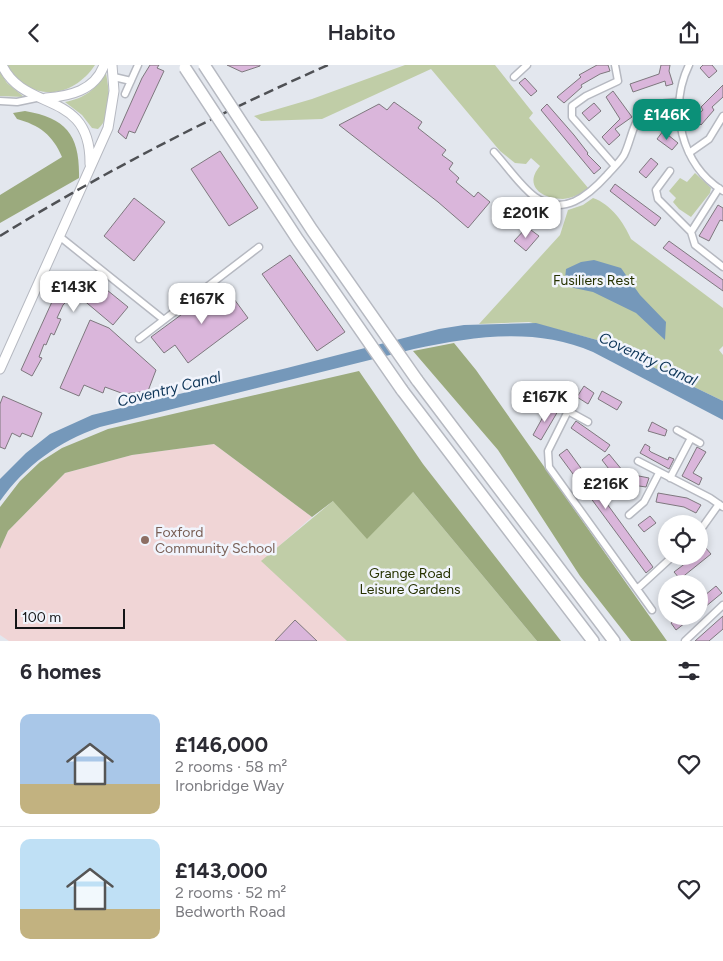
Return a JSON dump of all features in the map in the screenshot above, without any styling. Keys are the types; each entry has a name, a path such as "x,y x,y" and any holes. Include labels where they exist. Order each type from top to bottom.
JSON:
{"highway":[{"path":"204,65 312,230 417,380 614,641"},
{"path":"184,67 298,240 402,390 593,641"}],"main road":[{"path":"2,65 18,87 44,98 69,112 81,125 88,142 90,167"},
{"path":"44,98 69,97 86,88 104,65"},
{"path":"0,369 108,127 113,106 114,77 112,65"}],"street":[{"path":"125,94 138,65"},
{"path":"514,77 527,65"},
{"path":"615,65 618,81 586,96 572,107 570,112 572,117 615,166"},
{"path":"688,65 683,76 678,102 682,129 696,165 721,189 692,232"},
{"path":"114,77 131,81"},
{"path":"0,101 44,98"},
{"path":"494,152 534,197 546,203 561,206 584,199 615,166 622,157 635,123 642,114 659,103 678,102"},
{"path":"690,153 709,139 723,116"},
{"path":"670,171 656,190 658,199 692,232 695,245 723,267"},
{"path":"59,236 164,320"},
{"path":"139,339 259,247"},
{"path":"537,394 588,422"},
{"path":"568,411 548,451 549,467 652,610"},
{"path":"677,430 700,443"},
{"path":"670,478 691,438"},
{"path":"638,461 721,505 708,522"},
{"path":"629,515 644,502 659,473"},
{"path":"638,589 664,565"},
{"path":"685,641 723,605"}],"shaded area":[{"name":"Foxford Community School","path":"214,444 312,517 262,561 347,641 9,641 0,635 0,549 8,531 65,473 132,455"}],"green space":[{"path":"8,65 95,65 73,86 64,90 45,92 25,85 15,77"},
{"path":"405,65 495,65 533,113 529,118 589,189 570,198 563,199 548,197 542,194 537,190 533,180 540,166 531,158 526,164 515,163 500,151 431,69 322,119 261,121 254,116 312,99"},
{"path":"0,72 7,83 24,97 0,96"},
{"path":"106,73 109,95 108,110 103,124 98,129 92,128 82,115 65,102 89,92"},
{"path":"25,111 51,119 61,124 68,131 77,151 79,178 0,223 0,195 62,157 50,137 32,124 17,119 13,113"},
{"path":"695,173 711,188 710,193 691,217 679,209 673,202 676,198 669,191 680,178 687,182"},
{"name":"Fusiliers Rest","path":"593,198 611,209 625,227 631,239 723,308 723,346 719,350 723,355 723,401 597,340 529,322 479,324 560,235 568,210 583,205"},
{"path":"454,343 476,370 667,641 631,641 580,576 498,450 413,351"},
{"path":"359,371 423,464 561,641 537,641 413,492 367,539 333,501 312,517 214,444 132,455 65,473 8,531 0,549 0,507 20,481 40,462 62,448 108,429"},
{"name":"Grange Road Leisure Gardens","path":"413,492 537,641 347,641 261,561 333,501"}],"water":[{"path":"594,260 621,268 640,295 666,322 665,340 636,313 593,292 568,285 565,279 566,269 581,262"},
{"path":"536,323 597,340 723,401 723,420 593,352 571,344 549,339 505,336 459,340 414,349 100,427 70,440 44,456 21,476 0,501 0,479 26,453 50,434 92,415 439,329 464,325"}],"building":[{"path":"150,65 159,65 157,68 164,71 135,133 129,131 126,139 118,132 142,78"},
{"path":"227,65 260,65 260,66 242,72"},
{"path":"597,65 608,65 610,71 600,74 581,85 582,87 564,103 557,97 581,77 579,75"},
{"path":"661,65 670,65 669,71 673,84 666,86 665,81 633,92 630,84 659,74"},
{"path":"703,65 712,65 717,71 709,78 700,68"},
{"path":"525,78 537,91 531,96 519,83"},
{"path":"723,85 723,97 712,107 714,110 701,125 694,118 703,110 701,107"},
{"path":"613,91 632,117 615,129 620,135 609,145 602,137 620,119 606,97"},
{"path":"394,102 422,122 418,128 446,150 442,155 453,163 449,169 459,178 456,182 474,197 478,192 490,202 468,228 438,202 339,125 379,104 387,110"},
{"path":"594,103 601,111 589,121 582,113"},
{"path":"547,104 574,135 587,154 601,168 594,174 541,110"},
{"path":"663,131 678,143 672,150 657,139"},
{"path":"220,151 258,208 229,226 191,169"},
{"path":"651,158 658,164 646,178 639,172"},
{"path":"615,184 661,218 655,226 610,191"},
{"path":"134,198 165,222 134,261 104,236"},
{"path":"718,205 723,208 723,221 720,220 709,241 699,236"},
{"path":"527,227 539,236 526,251 514,241"},
{"path":"669,241 723,280 723,291 663,248"},
{"path":"290,255 345,332 317,351 262,274"},
{"path":"64,273 77,284 86,273 128,307 113,325 75,293 63,305 57,318 61,319 54,335 51,333 46,345 44,344 39,357 42,358 32,376 21,370 56,293 63,296 70,287 60,279"},
{"path":"223,284 248,318 188,363 175,345 164,353 151,337"},
{"path":"90,320 109,328 156,370 148,391 124,394 105,387 103,393 84,385 79,396 60,388"},
{"path":"584,386 594,393 588,404 577,397"},
{"path":"602,391 622,402 617,410 598,399"},
{"path":"3,396 42,413 32,437 22,433 20,437 12,433 5,449 0,447 0,404"},
{"path":"549,406 558,411 541,440 533,435"},
{"path":"576,421 610,445 605,452 571,428"},
{"path":"652,422 667,430 665,436 648,431"},
{"path":"645,444 650,447 649,450 651,452 668,460 669,457 674,459 669,469 640,453"},
{"path":"697,447 706,452 693,473 702,478 699,485 682,476"},
{"path":"567,449 653,567 646,573 559,455"},
{"path":"609,454 627,476 619,482 602,460"},
{"path":"634,475 649,478 646,487 632,485"},
{"path":"658,493 687,498 701,505 696,513 684,507 656,502"},
{"path":"650,516 656,523 644,532 638,525"},
{"path":"683,565 697,565 685,575 677,575 674,572"},
{"path":"716,586 722,593 708,605 708,593"},
{"path":"723,616 723,629 709,641 695,641"},
{"path":"295,620 317,641 275,641"},
{"path":"672,625 682,625 676,630"}],"railway":[{"path":"0,236 80,189 161,145 328,65"}],"place":[{"name":"Foxford Community School","path":"145,540"}],"water label":[{"name":"Coventry Canal","path":"648,359"},
{"name":"Coventry Canal","path":"169,389"}]}
